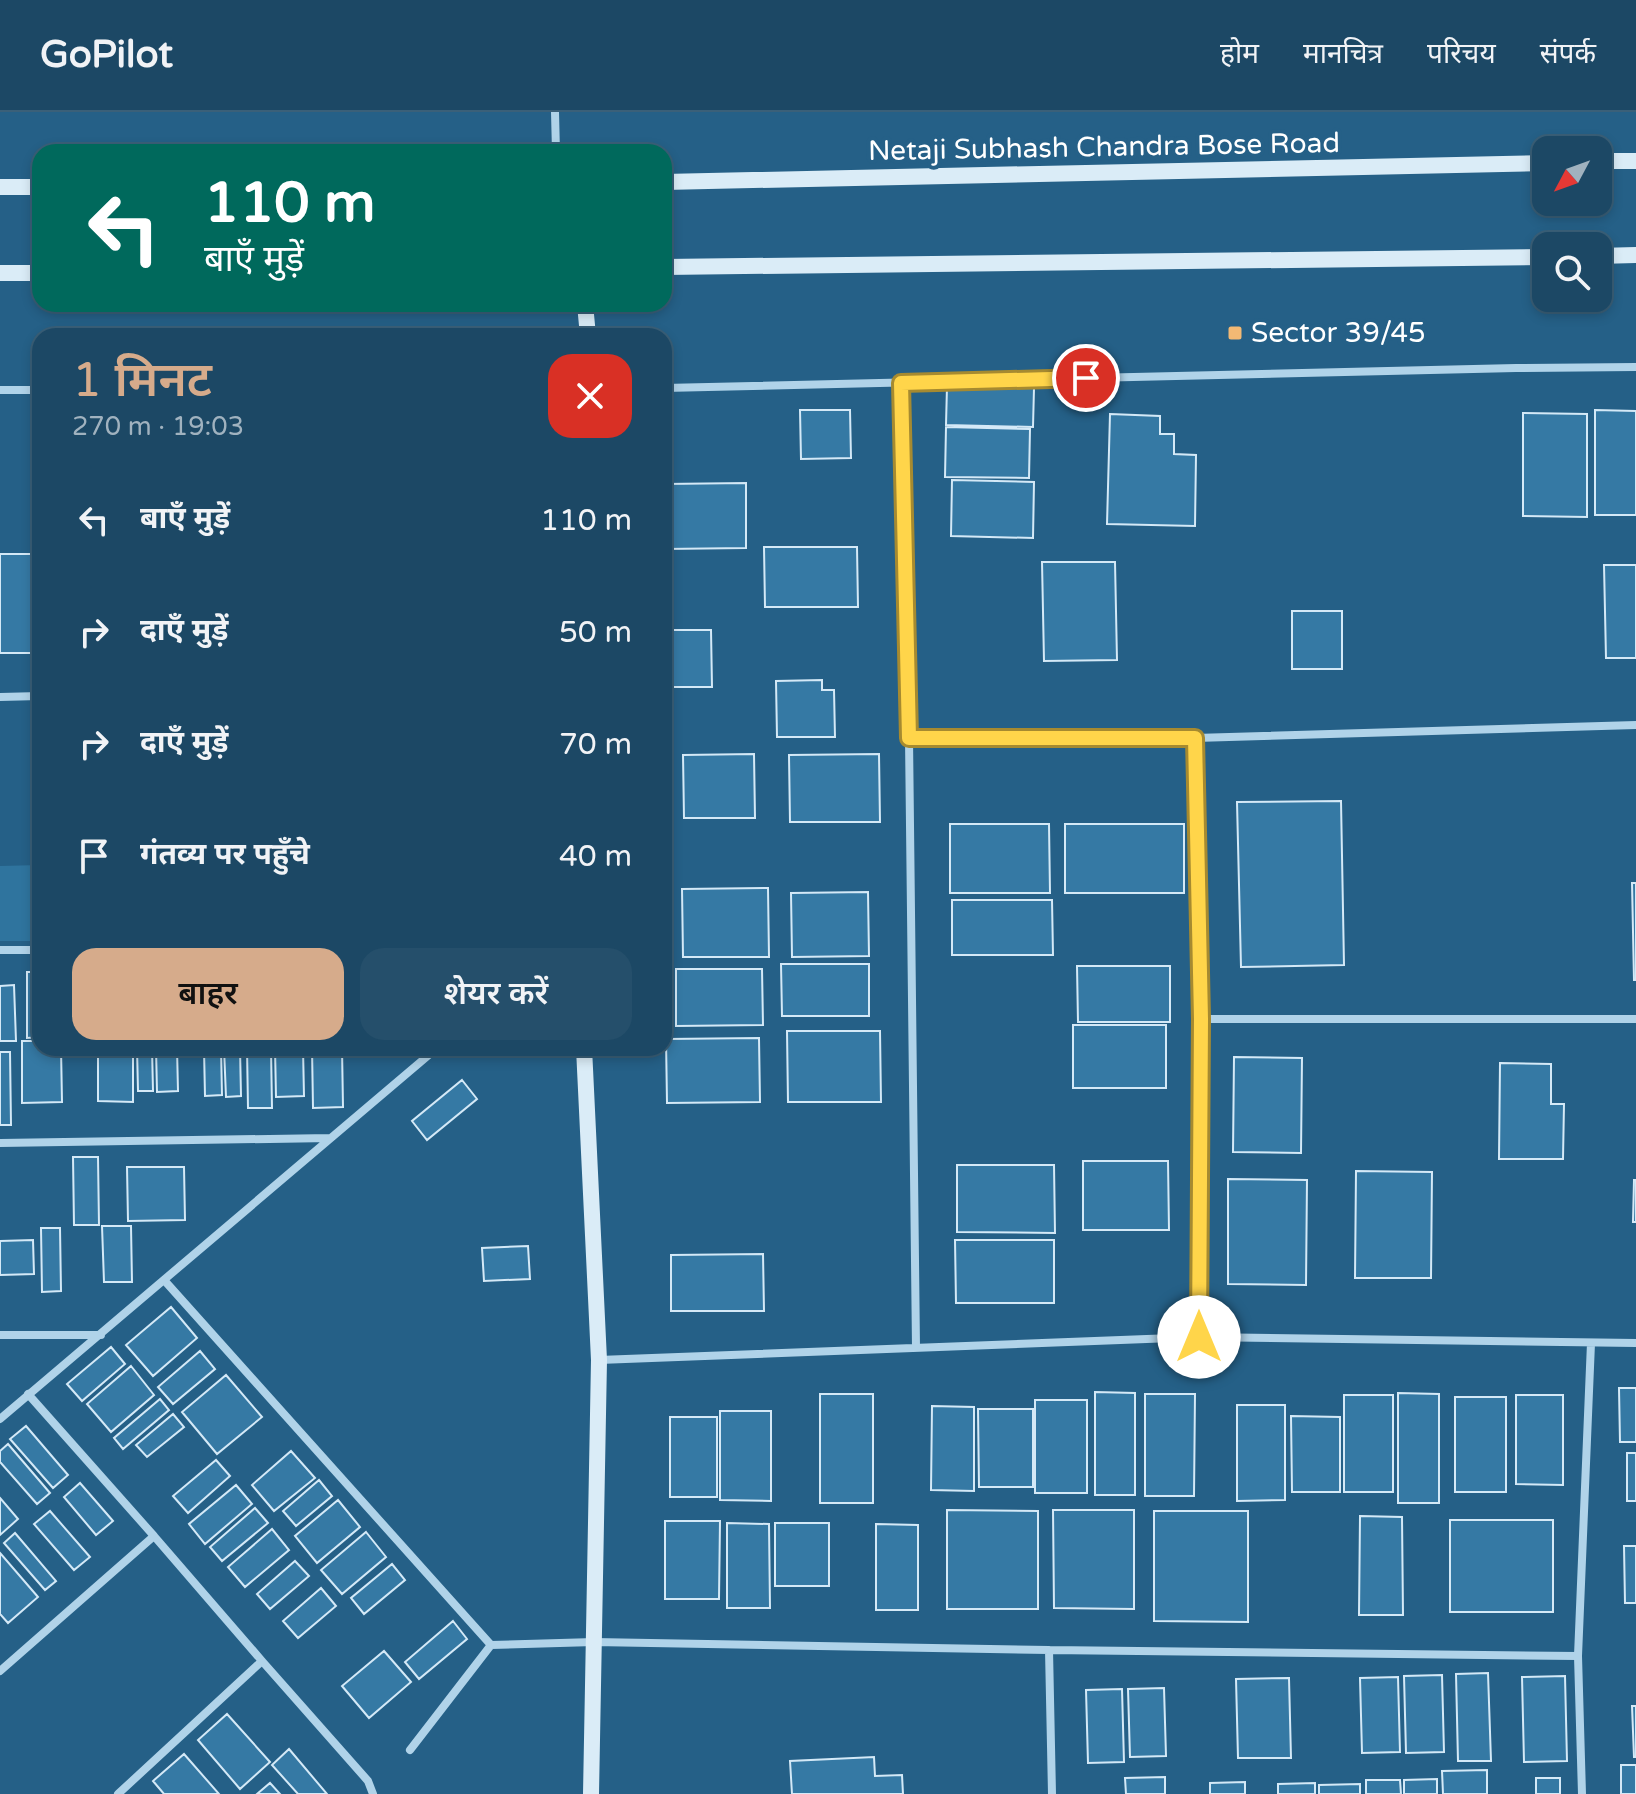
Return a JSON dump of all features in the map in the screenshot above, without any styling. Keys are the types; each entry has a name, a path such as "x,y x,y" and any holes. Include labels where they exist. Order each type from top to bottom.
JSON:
{"main road":[{"path":"1612,161 1636,161"},
{"name":"Netaji Subhash Chandra Bose Road","path":"672,182 1532,163"},
{"path":"0,187 32,187"},
{"path":"1612,256 1636,255"},
{"path":"672,267 1532,257"},
{"path":"0,273 32,273"},
{"path":"584,1056 599,1360 591,1794"}],"street":[{"path":"555,112 556,144"},
{"path":"672,388 1636,367"},
{"path":"901,383 909,738 916,1348"},
{"path":"0,390 32,390"},
{"path":"0,697 32,696"},
{"path":"909,738 1195,738 1636,725"},
{"path":"1195,738 1201,1019 1199,1337"},
{"path":"0,950 32,950"},
{"path":"1201,1019 1636,1019"},
{"path":"0,1419 427,1056"},
{"path":"0,1143 330,1138"},
{"path":"164,1280 491,1645 594,1642 1578,1656"},
{"path":"0,1335 101,1335"},
{"path":"599,1360 1199,1337 1636,1343"},
{"path":"1582,1794 1578,1656 1591,1343"},
{"path":"28,1394 368,1781 373,1794"},
{"path":"0,1671 154,1536"},
{"path":"410,1750 491,1645"},
{"path":"1049,1650 1052,1794"},
{"path":"118,1794 262,1661"}],"shaded area":[{"path":"32,865 32,941 0,941 0,866"}],"building":[{"path":"947,386 1034,388 1033,427 946,425"},
{"path":"800,410 850,410 851,458 801,459"},
{"path":"1595,410 1636,411 1636,515 1595,515"},
{"path":"1523,413 1587,414 1587,517 1523,516"},
{"path":"1110,414 1160,416 1160,434 1174,434 1174,454 1196,455 1195,526 1107,524"},
{"path":"946,427 1030,429 1029,478 945,477"},
{"path":"952,480 1034,482 1033,538 951,536"},
{"path":"746,483 746,548 672,549 672,484"},
{"path":"764,547 857,547 858,607 765,607"},
{"path":"0,554 32,554 32,653 0,653"},
{"path":"1042,562 1115,562 1117,660 1044,661"},
{"path":"1604,565 1636,565 1636,658 1606,658"},
{"path":"1292,611 1342,611 1342,669 1292,669"},
{"path":"672,630 711,630 712,687 672,687"},
{"path":"822,680 822,690 834,690 835,737 777,737 776,681"},
{"path":"754,754 755,818 684,818 683,755"},
{"path":"879,754 880,822 790,822 789,755"},
{"path":"1341,801 1344,965 1241,967 1237,802"},
{"path":"950,824 1049,824 1050,893 950,893"},
{"path":"1065,824 1184,824 1184,893 1065,893"},
{"path":"1632,883 1636,883 1636,980 1634,980"},
{"path":"768,888 769,957 683,957 682,889"},
{"path":"868,892 869,956 792,957 791,893"},
{"path":"952,900 1052,900 1053,955 952,955"},
{"path":"781,964 869,964 869,1016 782,1016"},
{"path":"1077,966 1170,966 1170,1022 1078,1022"},
{"path":"676,969 762,969 763,1025 676,1026"},
{"path":"27,972 32,972 32,1038 27,1038"},
{"path":"14,985 16,1041 0,1041 0,986"},
{"path":"1073,1025 1166,1025 1166,1088 1073,1088"},
{"path":"787,1031 880,1031 881,1102 788,1102"},
{"path":"759,1038 760,1102 667,1103 666,1056 672,1056 672,1039"},
{"path":"22,1041 32,1041 32,1056 61,1056 62,1102 22,1103"},
{"path":"0,1052 10,1052 11,1125 0,1125"},
{"path":"98,1056 133,1056 133,1102 98,1101"},
{"path":"137,1056 152,1056 153,1091 138,1091"},
{"path":"156,1056 177,1056 178,1091 157,1092"},
{"path":"204,1056 221,1056 222,1095 205,1096"},
{"path":"224,1056 240,1056 241,1096 226,1097"},
{"path":"247,1056 271,1056 272,1108 248,1108"},
{"path":"275,1056 303,1056 304,1096 276,1097"},
{"path":"312,1056 342,1056 343,1107 313,1108"},
{"path":"1234,1057 1302,1058 1301,1153 1233,1152"},
{"path":"1500,1063 1551,1064 1551,1104 1564,1104 1563,1159 1499,1159"},
{"path":"462,1080 477,1099 427,1140 412,1121"},
{"path":"73,1157 98,1157 99,1225 74,1225"},
{"path":"1083,1161 1168,1161 1169,1230 1083,1230"},
{"path":"957,1165 1054,1165 1055,1233 957,1232"},
{"path":"127,1167 184,1167 185,1220 128,1221"},
{"path":"1356,1171 1432,1172 1431,1278 1355,1278"},
{"path":"1228,1179 1307,1180 1306,1285 1228,1284"},
{"path":"1636,1180 1636,1222 1633,1222"},
{"path":"102,1226 131,1226 132,1282 104,1282"},
{"path":"41,1228 60,1228 61,1291 42,1292"},
{"path":"33,1240 34,1274 0,1275 0,1241"},
{"path":"955,1240 1054,1240 1054,1303 956,1303"},
{"path":"528,1246 530,1279 484,1281 482,1248"},
{"path":"763,1254 764,1311 671,1311 671,1255"},
{"path":"171,1307 197,1338 153,1376 126,1345"},
{"path":"111,1347 125,1364 82,1401 67,1384"},
{"path":"200,1351 215,1369 173,1404 158,1387"},
{"path":"131,1366 154,1395 111,1432 87,1404"},
{"path":"226,1375 262,1417 217,1454 182,1412"},
{"path":"1619,1388 1636,1388 1636,1442 1620,1442"},
{"path":"1095,1392 1135,1393 1135,1495 1095,1495"},
{"path":"1398,1393 1439,1394 1439,1503 1398,1503"},
{"path":"820,1394 873,1394 873,1503 820,1503"},
{"path":"1145,1394 1195,1394 1194,1496 1145,1496"},
{"path":"1344,1395 1393,1395 1393,1492 1344,1492"},
{"path":"1516,1395 1563,1395 1563,1485 1516,1484"},
{"path":"1455,1397 1506,1397 1506,1492 1455,1492"},
{"path":"160,1399 169,1410 123,1449 114,1438"},
{"path":"1035,1400 1087,1400 1087,1493 1035,1493"},
{"path":"1237,1405 1285,1405 1285,1500 1237,1501"},
{"path":"932,1406 974,1407 974,1491 931,1490"},
{"path":"978,1409 1033,1409 1033,1487 979,1487"},
{"path":"720,1411 771,1411 771,1501 720,1500"},
{"path":"173,1414 184,1427 147,1457 136,1445"},
{"path":"1291,1416 1340,1417 1340,1492 1292,1492"},
{"path":"670,1417 717,1417 717,1497 670,1497"},
{"path":"26,1426 68,1475 53,1488 10,1439"},
{"path":"8,1444 50,1493 37,1504 0,1462 0,1451"},
{"path":"291,1451 315,1478 274,1511 252,1485"},
{"path":"1627,1453 1636,1453 1636,1501 1627,1501"},
{"path":"216,1460 230,1476 188,1513 173,1496"},
{"path":"319,1480 332,1496 296,1526 283,1511"},
{"path":"80,1483 113,1521 96,1535 64,1497"},
{"path":"236,1485 252,1504 205,1544 189,1524"},
{"path":"0,1498 18,1519 0,1535"},
{"path":"338,1500 360,1527 317,1563 295,1536"},
{"path":"255,1508 268,1523 222,1561 210,1547"},
{"path":"947,1510 1038,1511 1038,1609 947,1609"},
{"path":"1053,1510 1134,1510 1134,1609 1054,1608"},
{"path":"50,1511 90,1557 74,1570 34,1524"},
{"path":"1154,1511 1248,1511 1248,1622 1154,1621"},
{"path":"1360,1516 1402,1517 1403,1615 1359,1615"},
{"path":"1450,1520 1553,1520 1553,1612 1450,1612"},
{"path":"665,1521 720,1521 719,1599 665,1599"},
{"path":"727,1523 769,1524 770,1608 727,1608"},
{"path":"775,1523 829,1523 829,1586 775,1586"},
{"path":"876,1524 918,1525 918,1610 876,1610"},
{"path":"272,1529 289,1550 245,1587 228,1567"},
{"path":"366,1532 386,1557 342,1594 321,1570"},
{"path":"15,1533 56,1581 45,1590 4,1543"},
{"path":"1624,1546 1636,1546 1636,1603 1625,1603"},
{"path":"0,1553 38,1597 8,1623 0,1614"},
{"path":"295,1561 309,1576 270,1609 257,1594"},
{"path":"392,1564 405,1580 364,1614 351,1598"},
{"path":"321,1588 336,1606 298,1638 283,1621"},
{"path":"453,1621 467,1639 419,1679 405,1662"},
{"path":"384,1651 411,1682 369,1718 342,1686"},
{"path":"1488,1673 1491,1761 1458,1761 1456,1674"},
{"path":"1442,1675 1444,1752 1406,1753 1404,1676"},
{"path":"1565,1676 1567,1761 1524,1762 1522,1677"},
{"path":"1398,1677 1400,1752 1362,1753 1360,1678"},
{"path":"1289,1678 1291,1758 1238,1758 1236,1679"},
{"path":"1164,1688 1166,1756 1130,1757 1128,1689"},
{"path":"1122,1689 1124,1762 1088,1763 1086,1690"},
{"path":"1632,1706 1636,1706 1636,1757 1634,1757"},
{"path":"227,1714 270,1762 240,1789 198,1740"},
{"path":"289,1749 327,1794 298,1794 272,1765"},
{"path":"184,1754 219,1794 164,1794 153,1781"},
{"path":"874,1757 875,1776 902,1775 903,1794 792,1794 790,1761"},
{"path":"1621,1765 1636,1765 1636,1794 1621,1794"},
{"path":"1487,1770 1487,1794 1443,1794 1442,1771"},
{"path":"1165,1777 1165,1794 1126,1794 1125,1778"},
{"path":"1536,1778 1560,1778 1560,1794 1536,1794"},
{"path":"1437,1779 1437,1794 1404,1794 1404,1780"},
{"path":"1366,1780 1400,1780 1401,1794 1366,1794"},
{"path":"1245,1782 1245,1794 1210,1794 1210,1783"},
{"path":"270,1783 280,1794 257,1794"},
{"path":"1315,1783 1315,1794 1278,1794 1278,1784"},
{"path":"1360,1784 1360,1794 1319,1794 1319,1785"}],"place":[{"name":"Sector 39/45","path":"1235,333"}],"route":[{"path":"1086,378 901,383 909,738 1195,738 1201,1019 1199,1337"}]}
